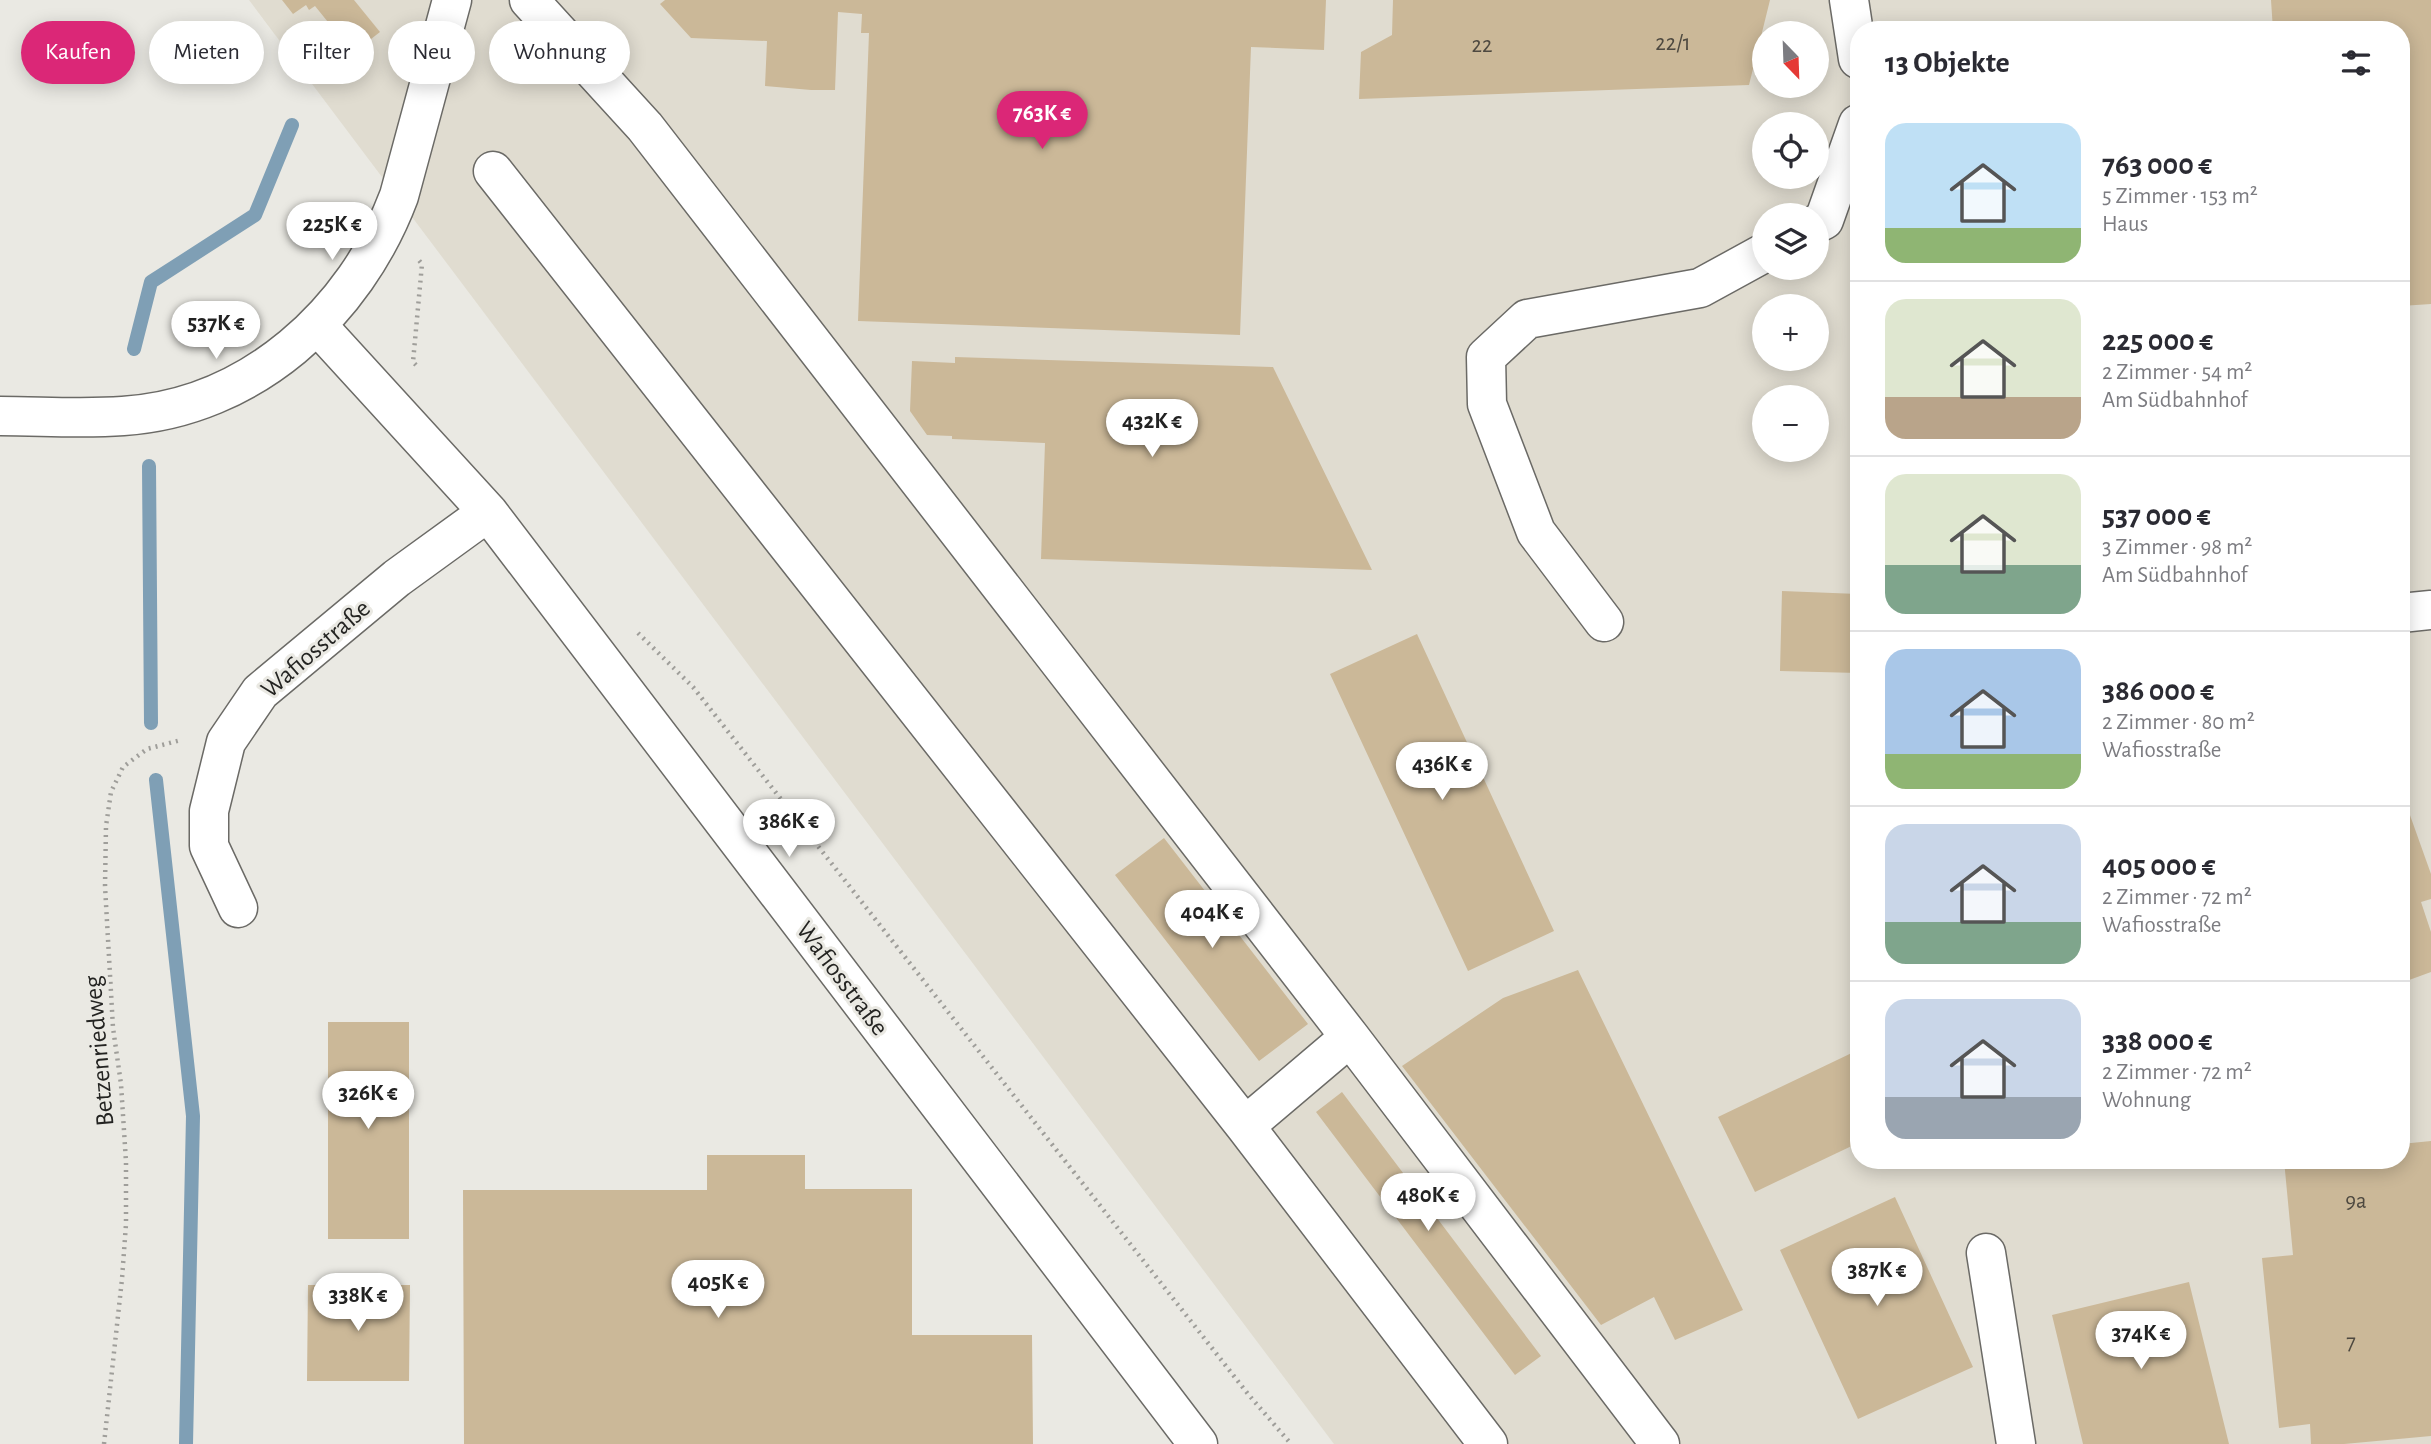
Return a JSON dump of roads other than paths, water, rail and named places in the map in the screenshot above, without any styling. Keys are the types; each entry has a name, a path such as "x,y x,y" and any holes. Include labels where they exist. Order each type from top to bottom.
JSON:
{"street":[{"path":"0,416 124,416 171,409 209,399 251,376 318,326 355,283 388,226 399,196 452,0"},
{"path":"529,0 645,127 1350,1037 1660,1444"},
{"path":"1849,0 1852,21"},
{"path":"1829,206 1850,147"},
{"path":"493,171 1245,1126 1488,1444"},
{"path":"1604,622 1536,532 1487,404 1486,357 1527,319 1700,288 1752,260"},
{"name":"Wafiosstraße","path":"318,326 488,512 1198,1444"},
{"name":"Wafiosstraße","path":"238,908 209,846 209,811 226,742 260,692 397,578 488,512"},
{"path":"2410,612 2431,610"},
{"path":"1245,1126 1350,1037"},
{"path":"1986,1253 2016,1444"}],"waterway":[{"path":"134,349 151,282 255,215 292,125"},
{"path":"149,466 151,723"},
{"path":"156,780 193,1116 186,1444"}]}
